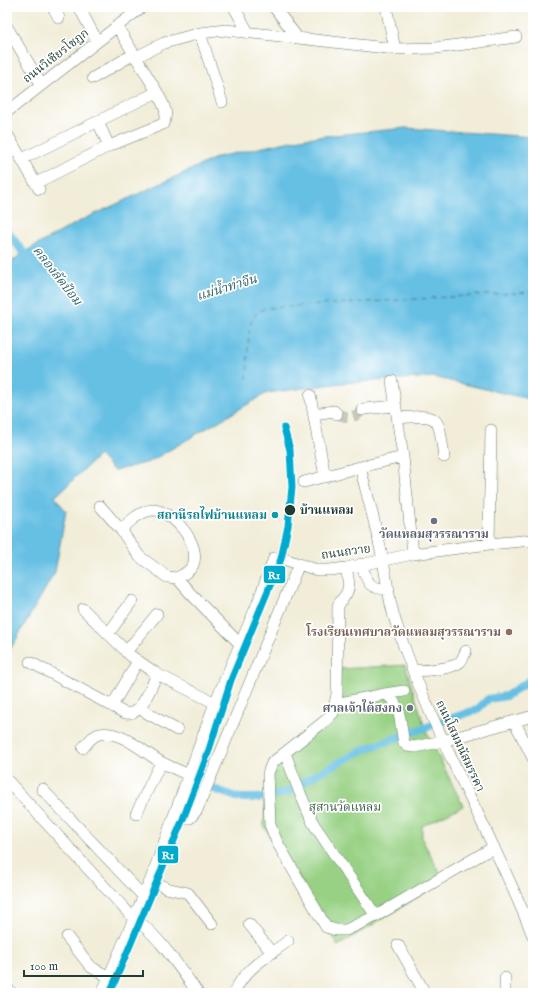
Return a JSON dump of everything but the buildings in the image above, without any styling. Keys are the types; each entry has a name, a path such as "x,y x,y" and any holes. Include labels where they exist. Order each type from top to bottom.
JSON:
{"street":[{"path":"53,7 59,18"},
{"path":"79,7 97,41"},
{"name":"ถนนวิเชียรโชฎก","path":"7,112 117,26 130,11 142,7"},
{"path":"234,7 248,32"},
{"path":"274,7 297,37"},
{"path":"386,7 395,49"},
{"path":"7,134 38,186 109,146 163,124 166,119 166,111 157,92 117,26"},
{"path":"7,27 41,84"},
{"path":"93,78 135,55 164,44 200,33 226,30 395,49 436,48 516,37"},
{"path":"200,33 222,102"},
{"path":"22,159 157,92"},
{"path":"98,122 109,146"},
{"path":"392,381 404,457 413,554"},
{"path":"310,395 324,477"},
{"path":"362,410 395,406"},
{"path":"314,414 334,412 337,414"},
{"path":"398,418 423,416 431,417 437,421 440,430 444,457"},
{"path":"489,544 491,430"},
{"path":"304,482 360,466 404,457"},
{"name":"ถนนโสมมนัสมรรคา","path":"360,466 383,560 396,622 413,671 435,725 494,847 533,936"},
{"path":"100,506 121,530 138,556 167,577 177,578 188,571 193,564 195,555 192,543 175,519 164,513 152,510 136,516 121,530"},
{"name":"ถนนถวาย","path":"240,644 256,605 279,558 317,570 346,568 413,554 533,540"},
{"path":"173,820 190,818 197,810 299,564"},
{"path":"361,564 368,582 372,587 378,589 389,589"},
{"path":"346,568 349,585 347,593 341,599 338,606 336,694 333,713 272,764 268,773 270,825 277,842 326,927 336,930 346,930 376,916 494,847"},
{"path":"102,993 151,879 215,703 240,644 177,578"},
{"path":"108,634 132,601"},
{"path":"84,609 126,652 138,661 157,674 215,703"},
{"path":"126,652 157,614"},
{"path":"413,671 450,667 459,663 464,657 466,651"},
{"path":"112,706 138,661"},
{"path":"30,662 126,713 132,713 140,709 157,674"},
{"path":"335,704 404,691"},
{"path":"385,694 391,697 397,705 403,740 407,746 415,747 443,741 533,716"},
{"path":"140,709 176,730"},
{"path":"514,721 533,758"},
{"path":"83,748 93,737 99,734 108,734 125,739 161,762 189,775"},
{"path":"285,753 313,823 376,916"},
{"path":"136,814 161,762"},
{"path":"7,780 134,919 140,922 165,949 198,993"},
{"path":"42,789 143,896"},
{"path":"151,879 166,888 188,893 212,924"},
{"path":"249,924 272,953"},
{"path":"67,937 92,967 109,977"},
{"path":"234,993 243,977 250,970 288,941"},
{"path":"398,945 425,993"},
{"path":"505,978 505,993"},
{"path":"7,988 12,993"}],"green space":[{"name":"สุสานวัดแหลม","path":"405,665 426,731 463,806 422,826 422,839 444,881 338,946 264,826 270,761 336,711 340,669"}],"water":[{"name":"แม่น้ำท่าจีน","path":"406,128 533,137 533,400 433,377 342,383 267,393 149,462 114,471 99,455 55,497 66,511 55,572 7,655 7,265 26,251 82,220 218,157 305,138"}],"waterway":[{"name":"คลองลัดป้อม","path":"7,231 30,261"},
{"path":"211,788 239,798 258,798 288,792 313,776 365,749 478,709 488,699 506,696 533,678"}],"ferry route":[{"path":"247,379 251,323 256,314 264,309 533,292"}],"tunnel":[{"path":"337,414 350,417 356,415 362,410"}],"transit line":[{"name":"R1","path":"110,993 183,819 207,756 231,680 281,559 288,526 292,487 290,450 284,428"}],"place":[{"name":"บ้านแหลม","path":"290,510"},
{"name":"สถานีรถไฟบ้านแหลม","path":"275,515"},
{"name":"วัดแหลมสุวรรณาราม","path":"434,521"},
{"name":"โรงเรียนเทศบาลวัดแหลมสุวรรณาราม","path":"509,632"},
{"name":"ศาลเจ้าใต้ฮงกง","path":"410,708"}]}
